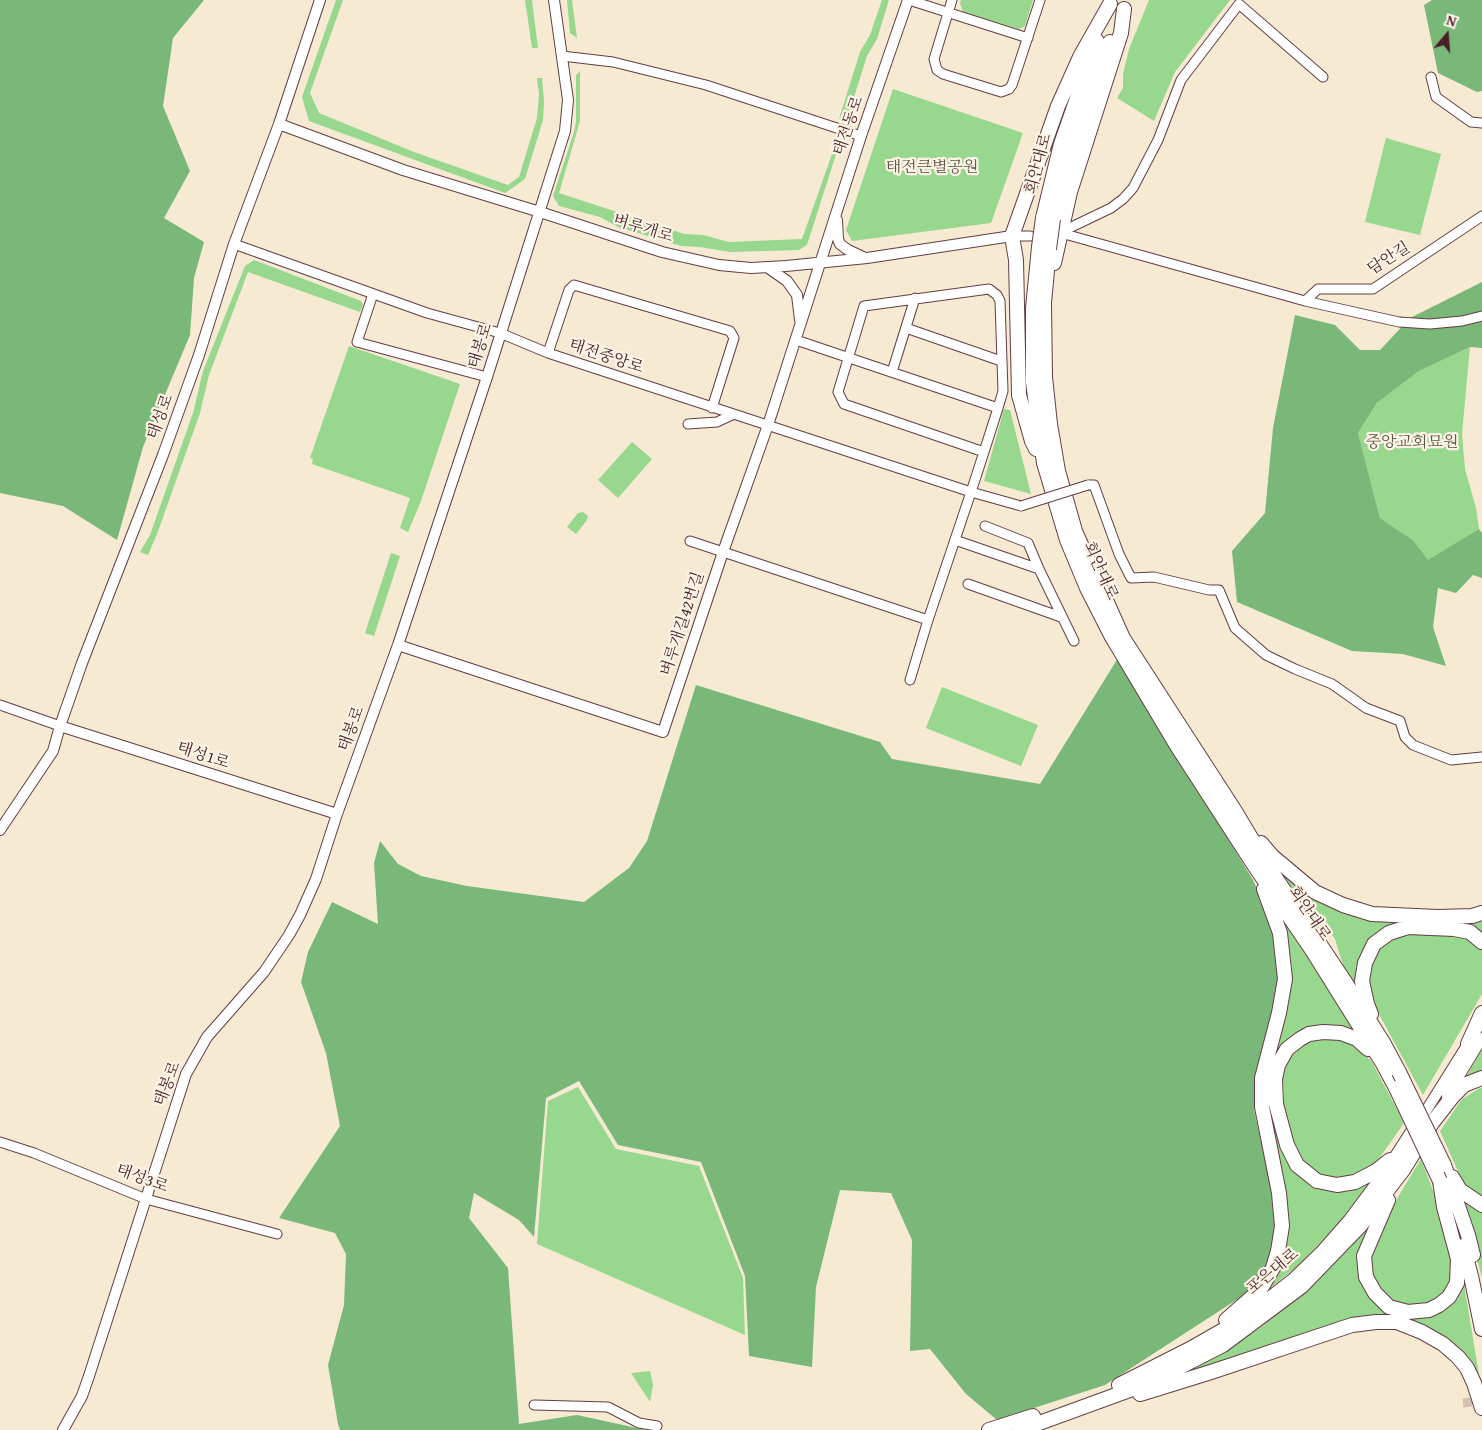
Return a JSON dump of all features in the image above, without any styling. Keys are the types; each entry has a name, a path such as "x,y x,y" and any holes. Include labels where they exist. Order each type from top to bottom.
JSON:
{"highway":[{"name":"회안대로","path":"1048,218 1061,144 1111,2"},
{"path":"1044,463 1032,441 1019,395 1016,260 1012,236 1058,106 1080,56 1111,2"},
{"name":"회안대로","path":"1048,218 1060,186 1078,124 1101,61 1126,5"},
{"path":"1058,471 1058,428 1050,354 1054,260 1058,234 1121,33 1126,5"},
{"path":"1044,248 1048,218"},
{"name":"회안대로","path":"1044,248 1033,308 1033,382 1044,463 1067,540 1087,588 1112,637 1177,746 1312,950 1382,1062 1440,1181"},
{"name":"회안대로","path":"1044,248 1044,358 1050,424 1058,471 1075,531 1123,638 1242,822 1269,868 1384,1044 1444,1165"},
{"path":"1242,822 1272,856 1316,892 1343,905 1372,914 1403,916 1472,916 1482,913"},
{"path":"1190,1349 1260,1290 1273,1268 1282,1226 1278,1193 1262,1107 1262,1078 1279,1014 1285,980 1280,933 1254,865"},
{"path":"1384,1044 1367,1004 1362,981 1365,963 1374,944 1389,933 1408,927 1454,929 1470,932 1482,942"},
{"path":"1468,1044 1482,1012"},
{"path":"1382,1062 1357,1039 1341,1033 1323,1032 1309,1034 1287,1049 1278,1065 1275,1079 1276,1104 1286,1145 1297,1165 1317,1181 1337,1184 1355,1182 1376,1171 1398,1154"},
{"path":"1428,1118 1464,1085 1482,1078"},
{"name":"포은대로","path":"989,1430 1078,1402 1132,1380 1190,1349 1258,1308 1294,1280 1352,1220 1398,1154 1428,1118"},
{"name":"포은대로","path":"1020,1430 1149,1383 1223,1345 1302,1286 1360,1226 1403,1170 1428,1118"},
{"path":"1444,1165 1460,1190 1482,1205"},
{"path":"1444,1165 1468,1235 1482,1296"},
{"path":"1403,1170 1377,1222 1364,1256 1366,1277 1375,1294 1389,1307 1408,1312 1429,1310 1449,1297 1457,1283 1458,1259 1444,1207 1440,1181"},
{"path":"1440,1181 1460,1234 1482,1330"},
{"path":"1084,1407 1159,1389 1352,1325 1397,1322 1422,1332 1443,1344 1458,1357 1474,1383 1482,1408"}],"street":[{"name":"태성로","path":"0,830 52,751 82,663 164,454 199,355 234,244 278,124 320,0"},
{"name":"태봉로","path":"63,1430 82,1396 90,1376 180,1086 207,1037 264,972 289,935 316,879 337,814 398,646 487,377 565,131 568,100 554,0"},
{"path":"908,0 1028,38"},
{"name":"태전동로","path":"821,262 861,136 908,0"},
{"path":"952,0 934,59 937,70 943,74 1001,92 1005,92 1012,86 1040,0"},
{"path":"1058,234 1111,208 1133,188 1158,140 1180,80 1239,4 1323,78"},
{"path":"562,56 613,62 706,85 861,136"},
{"path":"1431,77 1436,97 1471,122 1482,124"},
{"name":"벼루개로","path":"278,124 404,170 642,246 683,257 735,267 767,268 867,258 1012,236"},
{"path":"837,210 837,233 840,244 848,250 867,258"},
{"name":"담안길","path":"1305,301 1318,289 1373,288 1482,216"},
{"path":"1058,234 1305,301 1399,322 1430,324 1462,321 1482,316"},
{"path":"1012,236 1030,236"},
{"name":"태전중앙로","path":"234,244 427,313 500,333 548,353 712,408 971,492 1021,506 1094,484 1119,554 1131,578 1154,577 1209,590 1218,590 1235,628 1266,655 1332,684 1366,708 1400,721 1405,737 1412,745 1451,760 1482,757"},
{"name":"벼루개길42번길","path":"398,646 663,732 768,425 821,262"},
{"path":"767,268 787,281 797,295 800,328"},
{"path":"548,353 569,290 574,285 730,331 734,338 712,408"},
{"path":"910,680 928,620 971,492 984,452 998,408 1003,390 1000,301 997,295 989,290 864,306 838,392 844,404 984,452"},
{"path":"373,294 357,342 487,377"},
{"path":"892,372 915,298"},
{"path":"906,328 1001,361"},
{"path":"796,340 998,408"},
{"path":"688,424 717,422 732,414"},
{"path":"985,526 1028,543 1074,642"},
{"path":"955,540 1039,569"},
{"path":"690,541 928,620"},
{"path":"968,584 1061,617"},
{"path":"0,705 60,726"},
{"name":"태성1로","path":"60,726 337,814"},
{"name":"포은대로","path":"1428,1118 1482,1021"},
{"name":"포은대로","path":"1428,1118 1482,1038"},
{"name":"태성3로","path":"0,1142 34,1153 146,1199 277,1234"},
{"path":"534,1406 608,1407 639,1423 657,1426"}],"green space":[{"path":"0,0 204,0 173,38 163,106 190,171 164,218 204,242 194,278 190,335 143,447 117,540 63,506 0,493"},
{"path":"336,0 343,0 310,93 319,113 414,152 508,185 519,177 537,118 539,94 537,78 542,78 543,120 525,179 505,193 309,121 302,97"},
{"path":"525,0 532,0 538,48 532,48"},
{"path":"567,0 572,0 577,38 570,33"},
{"path":"882,0 889,0 877,39 867,56 849,113 839,119 860,52 870,35"},
{"path":"961,0 1033,0 1025,26 1019,29 963,12"},
{"path":"1149,0 1230,0 1175,72 1154,121 1117,98 1123,88 1123,74 1129,49"},
{"path":"1432,0 1482,0 1482,91 1477,92 1438,73 1424,5"},
{"path":"580,71 580,121 559,193 684,234 703,235 729,242 802,239 837,140 839,145 807,245 799,250 730,252 681,246 618,227 600,217 559,206 553,196 574,132 576,122 576,75"},
{"name":"태전큰별공원","path":"893,89 1023,133 991,223 852,241 846,230"},
{"path":"1386,138 1441,154 1420,235 1365,222"},
{"path":"254,260 361,301 363,305 360,312 248,272 209,375 200,413 148,555 140,552 150,535 193,413 203,371 245,266"},
{"path":"1482,282 1482,348 1470,347 1419,371 1377,403 1358,433 1380,518 1413,540 1428,560 1479,529 1482,533 1482,578 1473,575 1456,593 1438,588 1433,627 1446,666 1403,654 1352,651 1237,602 1232,551 1265,513 1273,428 1295,315 1335,325 1360,350 1380,350 1410,318"},
{"path":"349,346 460,384 421,501 408,532 400,528 410,498 312,464 313,459 310,458"},
{"name":"중앙교회묘원","path":"1470,347 1462,434 1465,469 1476,508 1479,529 1428,561 1413,540 1380,518 1358,433 1377,403 1419,371"},
{"path":"1004,409 1010,410 1031,494 984,481"},
{"path":"632,442 652,459 618,498 598,480"},
{"path":"583,512 588,516 587,520 576,534 567,527 578,513"},
{"path":"391,553 400,556 374,636 365,633"},
{"path":"1118,658 1253,880 1271,921 1277,953 1277,991 1272,1020 1257,1074 1254,1110 1269,1177 1276,1223 1273,1250 1264,1276 1244,1295 1105,1385 997,1420 966,1394 930,1349 910,1351 912,1240 891,1193 840,1190 816,1287 812,1367 749,1356 745,1276 701,1162 618,1145 579,1081 546,1098 534,1237 519,1220 474,1193 469,1218 508,1268 519,1424 577,1415 646,1430 340,1430 328,1365 344,1305 346,1254 335,1233 279,1218 340,1126 326,1053 301,982 308,952 332,902 378,924 374,863 380,841 398,864 421,876 467,886 584,902 629,868 647,841 696,685 880,742 892,759 1040,784"},
{"path":"942,687 1038,725 1021,766 926,728"},
{"path":"1282,874 1332,906 1482,916 1482,937 1467,927 1371,938 1359,990 1344,968 1335,939 1320,918 1298,897"},
{"path":"1280,916 1360,1036 1345,1030 1287,1043 1272,1102 1277,1134 1285,1152 1329,1189 1346,1192 1374,1181 1339,1223 1301,1263 1268,1290 1286,1251 1287,1212 1270,1125 1268,1093 1272,1067 1289,1001 1292,970 1287,936"},
{"path":"1442,931 1477,941 1482,949 1482,994 1423,1095 1369,996 1369,965 1377,950 1391,937 1409,933"},
{"path":"1317,1039 1337,1039 1355,1043 1372,1062 1404,1123 1368,1172 1352,1178 1330,1178 1315,1173 1302,1161 1292,1147 1284,1110 1283,1075 1289,1058 1304,1045"},
{"path":"1482,1049 1482,1072 1465,1079"},
{"path":"578,1087 616,1149 699,1166 743,1278 745,1335 537,1244 548,1101"},
{"path":"1482,1088 1482,1198 1465,1187 1440,1131 1462,1099"},
{"path":"1421,1159 1435,1196 1455,1267 1450,1290 1441,1300 1412,1308 1389,1300 1370,1275 1367,1257 1375,1235"},
{"path":"1461,1197 1482,1210 1482,1278"},
{"path":"1371,1223 1362,1255 1373,1298 1423,1316 1463,1278 1481,1387 1471,1367 1386,1317 1185,1374 1257,1330 1298,1297 1367,1224"},
{"path":"650,1371 653,1385 650,1402 631,1373"}],"tunnel":[{"path":"1463,1403 1482,1401"}]}
